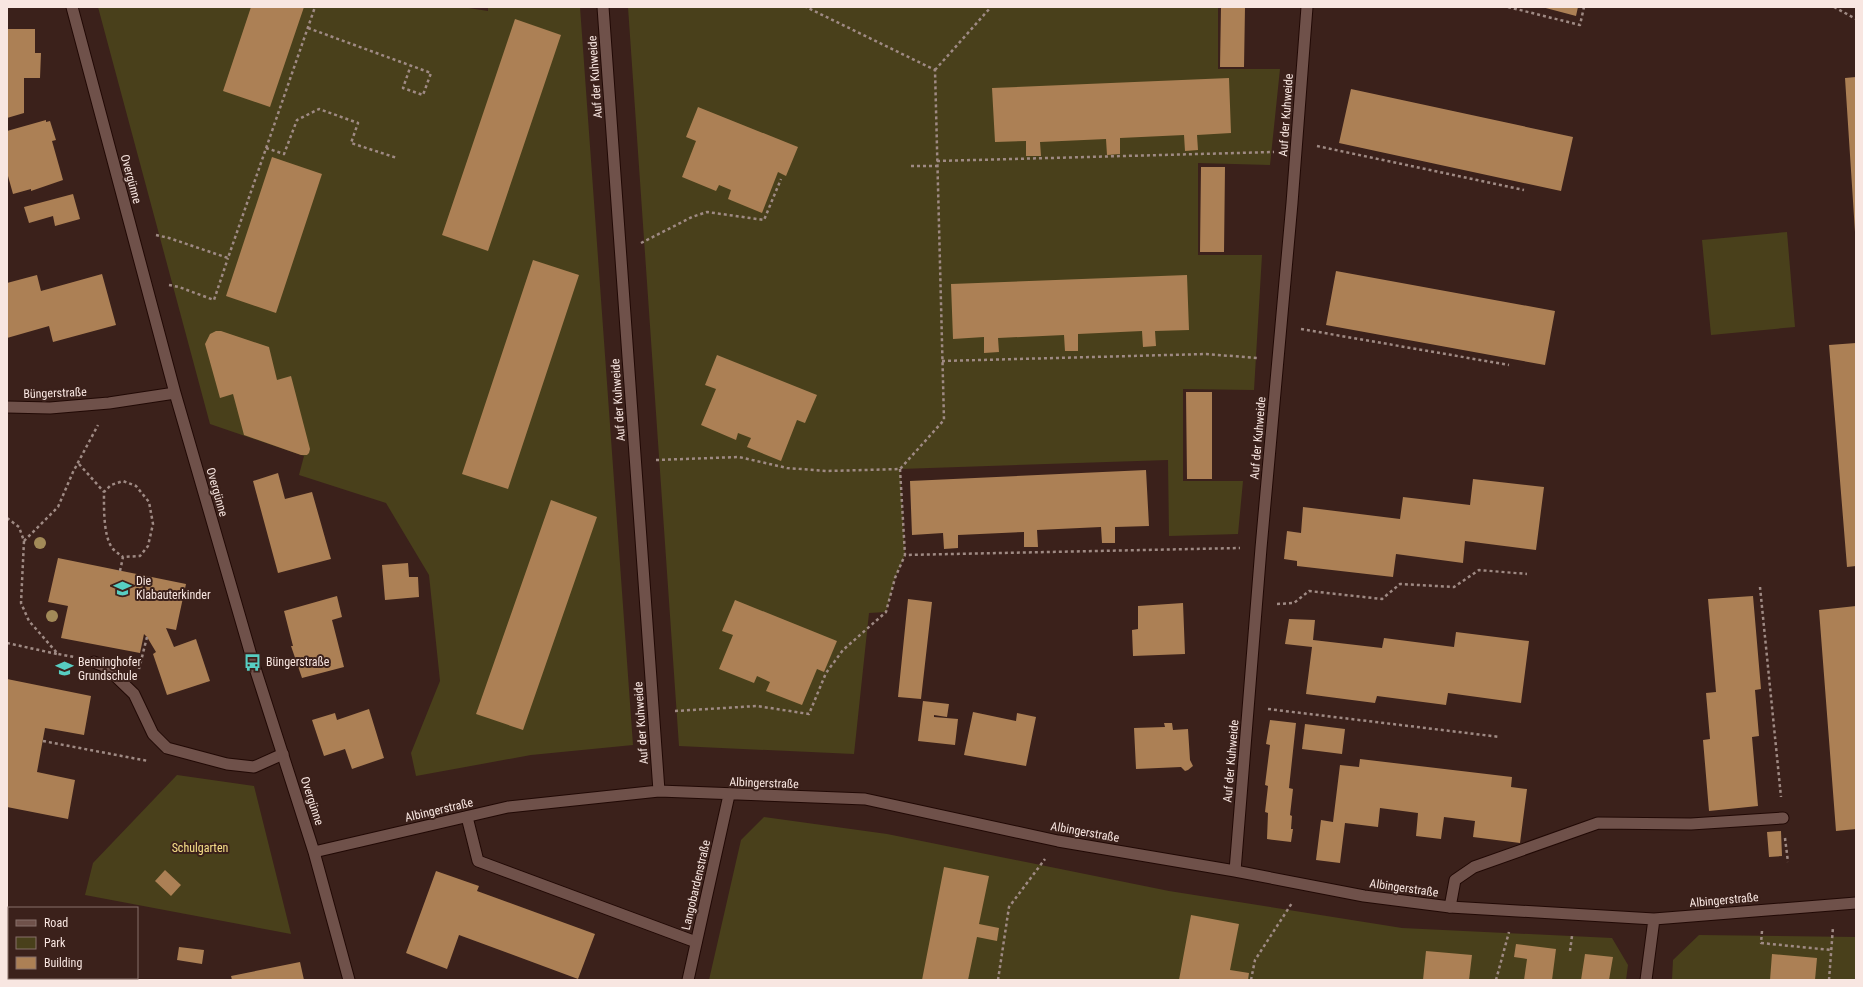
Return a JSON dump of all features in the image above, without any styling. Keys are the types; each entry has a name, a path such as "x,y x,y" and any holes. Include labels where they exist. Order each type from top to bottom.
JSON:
{"street":[{"name":"Overgünne","path":"72,7 175,393 253,662 314,852 349,980"},
{"name":"Auf der Kuhweide","path":"603,7 659,791"},
{"name":"Auf der Kuhweide","path":"1235,871 1256,605 1297,147 1307,7"},
{"name":"Büngerstraße","path":"7,407 50,408 110,403 175,393"},
{"path":"94,662 106,667 134,694 153,734 167,748 227,764 254,767 283,754"},
{"name":"Albingerstraße","path":"314,852 508,807 659,791 729,795 865,799 1058,841 1235,871 1364,896 1450,907 1654,919 1856,903"},
{"name":"Langobardenstraße","path":"688,980 729,795"},
{"path":"466,817 478,861 696,942"},
{"path":"1450,907 1455,880 1474,867 1598,823 1691,824 1783,818"},
{"path":"1646,980 1654,919"}],"path":[{"path":"148,289 170,285 214,300 315,7"},
{"path":"806,7 934,70"},
{"path":"654,713 757,706 809,714 826,673 843,650 886,612 894,578 905,555 900,469 944,420 934,70 991,7"},
{"path":"1508,7 1580,25 1584,7"},
{"path":"1834,7 1856,19"},
{"path":"308,28 411,65 431,73 423,95 403,88 411,65"},
{"path":"266,148 284,154 297,120 319,109 358,123 351,143 397,158"},
{"path":"937,161 1297,147 1524,190"},
{"path":"911,166 937,166"},
{"path":"621,253 692,217 707,212 764,220 781,179"},
{"path":"133,235 157,235 228,258"},
{"path":"1281,326 1509,365"},
{"path":"942,362 1206,354 1278,359"},
{"path":"24,541 58,506 110,403"},
{"path":"636,460 739,457 787,468 821,471 900,469"},
{"path":"79,464 104,492 104,514 108,537 112,548 122,557 140,556 148,546 153,524 149,502 136,486 123,481 111,485 104,492"},
{"path":"7,518 19,527 24,541 21,603 29,621 58,654"},
{"path":"905,555 1261,548"},
{"path":"120,571 122,557"},
{"path":"1256,605 1294,603 1310,591 1382,599 1400,584 1454,586 1479,570 1527,574"},
{"path":"1760,587 1788,862"},
{"path":"134,694 147,637"},
{"path":"7,643 94,662"},
{"path":"1248,707 1500,737"},
{"path":"43,741 155,762"},
{"path":"998,980 1009,907 1058,841"},
{"path":"1251,980 1255,960 1304,885"},
{"path":"1829,980 1835,904"},
{"path":"1496,980 1515,911"},
{"path":"1762,928 1761,943 1831,950"}],"green space":[{"path":"98,7 462,7 488,11 488,7 580,7 633,745 531,755 416,776 411,753 440,681 429,575 386,503 299,475 304,456 210,424"},
{"path":"628,7 1218,7 1218,69 1280,69 1270,165 1198,163 1198,255 1262,255 1254,390 1183,389 1183,481 1243,481 1238,534 1169,536 1168,460 900,469 905,555 895,578 886,612 869,613 854,754 679,746"},
{"path":"1787,232 1795,327 1711,335 1702,240"},
{"name":"Schulgarten","path":"177,775 254,786 291,934 85,895 93,863"},
{"path":"764,817 887,834 1169,891 1402,928 1612,938 1628,965 1626,980 709,980 741,840"},
{"path":"1699,935 1856,937 1856,980 1672,980 1673,960"}],"building":[{"path":"251,7 304,7 270,107 223,91"},
{"path":"1221,7 1245,7 1244,67 1220,67"},
{"path":"1542,7 1578,7 1576,16"},
{"path":"515,19 561,35 488,251 442,235"},
{"path":"7,29 35,29 35,53 41,53 40,78 24,78 24,113 7,118"},
{"path":"1856,77 1856,232 1855,232 1845,78"},
{"path":"1229,78 1231,133 1197,135 1198,150 1185,151 1184,135 1120,138 1120,154 1107,155 1106,139 1040,142 1041,156 1026,156 1026,141 995,142 992,88"},
{"path":"1351,89 1573,137 1561,191 1339,143"},
{"path":"698,107 798,147 786,176 778,172 762,213 728,199 731,190 719,185 716,191 682,177 696,141 686,137"},
{"path":"46,120 46,122 50,121 56,140 52,141 63,180 31,191 31,189 13,194 7,176 7,131"},
{"path":"272,157 322,174 276,313 226,296"},
{"path":"1201,167 1225,167 1224,252 1200,252"},
{"path":"73,194 80,219 55,226 53,216 29,223 24,207"},
{"path":"533,260 579,275 508,489 462,474"},
{"path":"1336,271 1555,311 1545,365 1326,325"},
{"path":"102,274 116,325 53,342 49,326 7,338 7,283 37,275 41,291"},
{"path":"1187,275 1189,330 1155,331 1156,346 1143,347 1142,331 1078,334 1078,351 1065,351 1064,335 998,338 999,352 984,353 984,337 953,339 951,284"},
{"path":"216,331 221,331 269,347 277,380 291,376 310,449 307,455 301,455 244,435 233,394 220,398 205,344 210,334"},
{"path":"1856,343 1856,566 1847,567 1829,345"},
{"path":"717,355 817,395 805,423 797,420 781,461 747,447 751,438 738,433 736,440 701,425 716,389 705,385"},
{"path":"1186,392 1212,392 1212,479 1187,479"},
{"path":"1146,470 1149,526 1115,527 1115,543 1102,543 1101,527 1037,530 1038,547 1024,547 1024,532 958,535 958,548 944,549 943,533 912,535 910,481"},
{"path":"278,473 285,499 312,492 331,559 278,573 253,481"},
{"path":"1473,479 1544,487 1536,550 1465,541 1463,563 1396,554 1393,577 1297,566 1297,561 1284,559 1287,531 1301,533 1303,507 1400,519 1403,497 1470,505"},
{"path":"551,500 597,517 523,730 476,714"},
{"path":"58,558 186,584 176,630 166,628 174,647 196,639 210,681 167,695 153,654 156,652 144,634 140,653 61,638 68,606 48,602"},
{"path":"408,563 409,577 418,577 419,597 385,600 382,565"},
{"path":"337,596 342,617 332,620 344,667 302,678 291,646 293,646 284,611"},
{"path":"1753,596 1761,689 1755,690 1759,736 1752,737 1758,806 1709,811 1703,740 1710,739 1706,693 1716,692 1708,599"},
{"path":"908,599 932,602 921,699 898,697"},
{"path":"735,600 837,641 824,672 817,669 802,705 766,691 770,682 757,676 754,683 719,669 733,635 722,631"},
{"path":"1183,603 1185,654 1133,656 1132,630 1138,629 1138,606"},
{"path":"1856,606 1856,829 1836,831 1819,610"},
{"path":"1289,619 1315,620 1313,640 1382,648 1384,638 1454,647 1456,632 1529,641 1521,703 1448,693 1446,705 1377,696 1375,703 1306,694 1312,647 1285,644"},
{"path":"7,679 91,696 84,735 45,728 37,772 75,780 68,819 7,807"},
{"path":"923,701 949,704 947,717 934,715 934,717 958,719 955,745 918,741"},
{"path":"369,709 384,758 352,769 345,749 324,756 312,720 335,713 337,720"},
{"path":"973,712 1016,721 1017,713 1036,717 1026,766 964,755"},
{"path":"1270,720 1296,723 1289,788 1293,789 1290,815 1292,816 1291,829 1293,829 1291,842 1267,839 1268,813 1265,812 1268,786 1265,785 1270,745 1266,744"},
{"path":"1164,723 1172,723 1173,730 1188,729 1190,760 1193,766 1185,771 1181,767 1136,769 1134,728 1165,727"},
{"path":"1305,724 1345,729 1342,754 1302,749"},
{"path":"1360,759 1512,777 1511,787 1527,789 1520,843 1473,837 1475,821 1444,817 1441,839 1416,836 1418,813 1380,808 1378,827 1345,823 1340,863 1316,860 1321,820 1333,822 1340,765 1359,767"},
{"path":"1781,831 1782,856 1769,857 1767,832"},
{"path":"944,867 989,876 979,924 999,928 997,941 977,937 968,980 922,980"},
{"path":"165,870 181,885 171,896 155,881"},
{"path":"436,871 479,886 477,891 595,934 578,979 459,935 447,969 406,953"},
{"path":"1191,915 1239,924 1230,970 1249,973 1248,980 1179,980"},
{"path":"1516,944 1556,949 1552,980 1524,980 1527,959 1514,957"},
{"path":"179,947 204,950 202,964 177,960"},
{"path":"1426,951 1472,955 1469,980 1423,980"},
{"path":"1585,954 1613,957 1609,980 1581,980"},
{"path":"1772,954 1817,958 1815,980 1770,980"},
{"path":"300,962 304,980 232,980 231,976"}],"place":[{"name":"Die Klabauterkinder","path":"123,588"},
{"name":"Büngerstraße","path":"253,662"},
{"name":"Benninghofer Grundschule","path":"65,669"}]}
